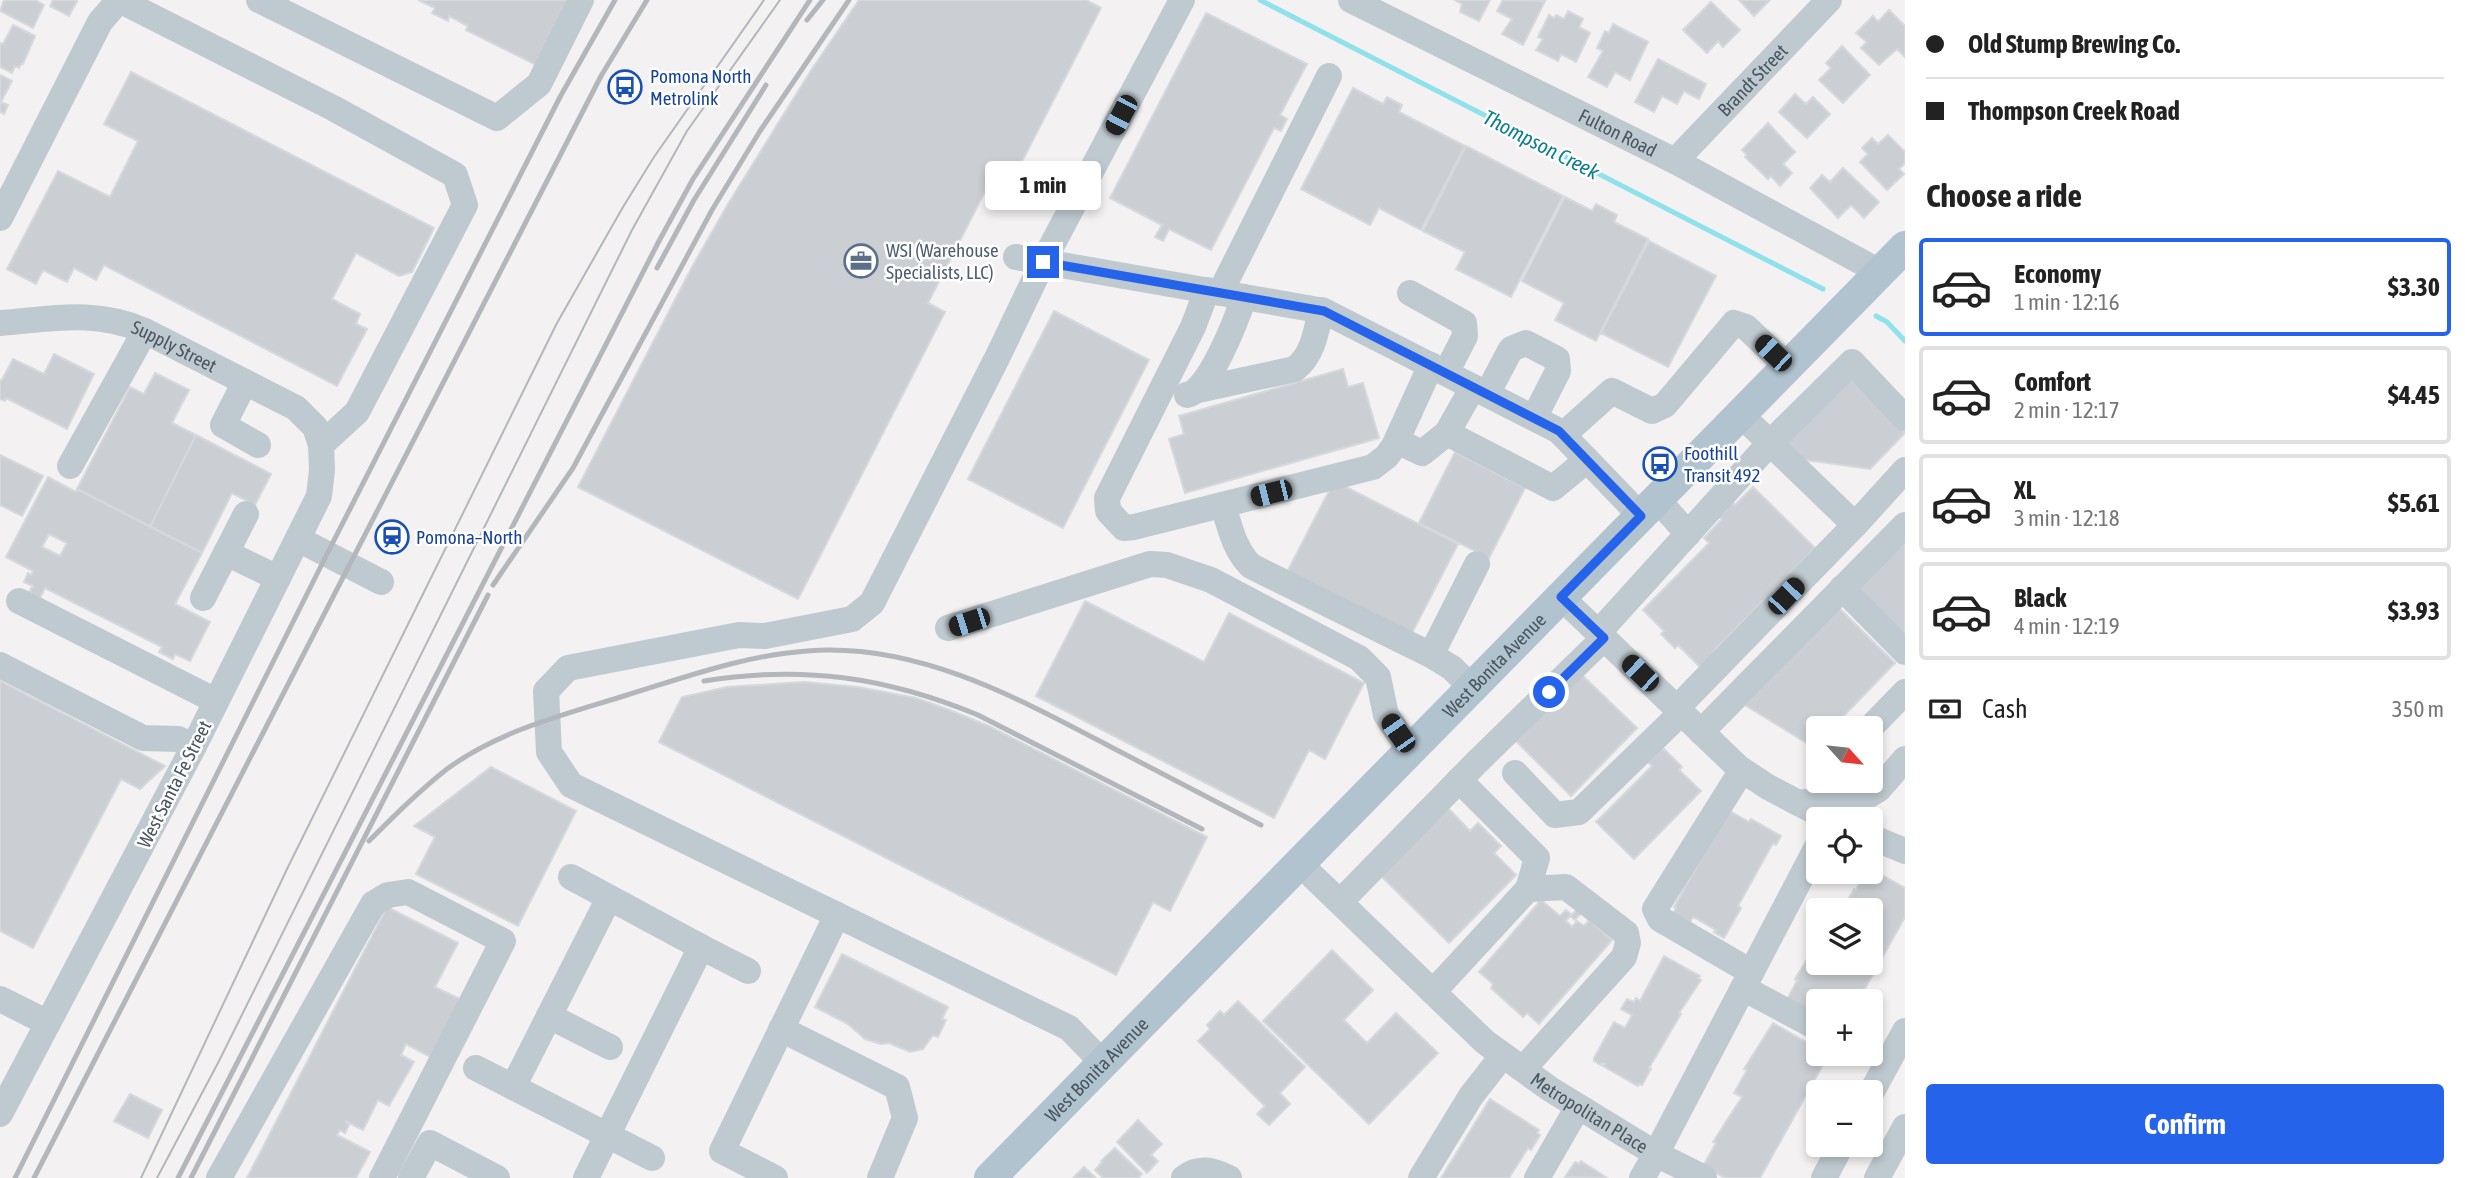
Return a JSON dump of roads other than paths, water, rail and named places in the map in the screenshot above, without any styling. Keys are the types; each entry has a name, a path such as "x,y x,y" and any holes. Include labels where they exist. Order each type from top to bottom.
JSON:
{"main road":[{"name":"West Bonita Avenue","path":"990,1178 1905,247"}],"street":[{"path":"0,218 100,22 119,0 333,108 454,175 465,205 357,411 321,445"},
{"path":"259,0 497,118 538,84 581,0"},
{"path":"1103,1063 1069,1028 571,785 549,752 546,691 568,668 738,635 765,636 852,619 872,603 1043,262 1182,0"},
{"name":"Fulton Road","path":"1351,0 1675,160 1880,272"},
{"name":"Brandt Street","path":"1675,160 1829,0"},
{"path":"1329,76 1224,293 1193,327 1107,498 1108,511 1124,528 1134,527 1373,467 1387,456 1438,369 1465,337 1464,323 1410,293"},
{"path":"1016,257 1321,310 1563,435 1587,460 1688,534"},
{"path":"1198,390 1233,332 1224,293"},
{"path":"1159,396 1191,395 1198,390 1295,369 1304,362 1311,348 1321,310"},
{"name":"Supply Street","path":"0,323 97,317 129,324 296,408 315,427 321,445"},
{"path":"1563,435 1612,391 1652,411 1665,405 1734,323 1745,327 1830,382"},
{"path":"70,467 145,331"},
{"path":"1396,441 1422,453 1447,433 1511,349 1526,343 1557,359 1558,371 1534,418"},
{"path":"1340,902 1601,636 1770,443 1852,362 1905,418"},
{"path":"245,382 223,425 258,444"},
{"path":"1740,414 1856,525"},
{"path":"1447,433 1553,488 1587,460"},
{"name":"West Santa Fe Street","path":"0,1114 194,746 319,496 321,445"},
{"path":"1515,773 1555,815 1579,811 1679,711 1905,470"},
{"path":"1223,505 1234,541 1243,558 1251,566 1431,655 1451,668 1472,688"},
{"path":"203,598 246,514"},
{"path":"1701,732 1905,525"},
{"path":"298,539 382,582"},
{"path":"226,553 278,578"},
{"path":"948,628 1150,564 1167,565 1211,580 1359,658 1378,677 1386,715 1410,750"},
{"path":"1431,655 1477,564"},
{"path":"1843,588 1905,652"},
{"path":"1561,597 1742,770 1768,788 1806,807"},
{"path":"19,601 216,701"},
{"path":"0,665 143,737 178,739 194,746"},
{"path":"1882,716 1905,692"},
{"path":"1798,803 1869,795 1879,789 1905,759"},
{"path":"1742,770 1655,909 1660,919 1806,1020"},
{"path":"1433,992 1528,889 1537,858 1459,780"},
{"path":"1798,803 1808,793"},
{"path":"1883,842 1905,851"},
{"name":"Metropolitan Place","path":"1300,864 1485,1042 1577,1107 1656,1154 1806,868"},
{"path":"571,877 748,971"},
{"path":"1421,1178 1471,1096 1513,1062 1623,957 1628,943 1626,933 1566,887 1528,889"},
{"path":"219,1178 373,904 388,895 408,891 503,941 382,1178"},
{"path":"513,1087 610,898"},
{"path":"775,1178 722,1151 837,915"},
{"path":"586,1178 701,947"},
{"path":"0,999 48,1023"},
{"path":"549,1016 610,1047"},
{"path":"781,1029 897,1087 905,1118 880,1178"},
{"path":"1883,1052 1905,1031"},
{"path":"476,1068 652,1158"},
{"path":"1537,1178 1577,1107"},
{"path":"1877,1178 1905,1127"},
{"path":"411,1178 430,1143 497,1178"},
{"path":"1642,1178 1656,1154 1704,1178"},
{"path":"1824,1178 1835,1157"},
{"path":"1192,1174 1211,1171 1228,1178"}],"waterway":[{"name":"Thompson Creek","path":"1260,0 1823,289"},
{"name":"Thompson Creek","path":"1876,316 1887,322 1905,341"}],"tram line":[{"path":"141,1178 288,867 557,323 654,157 764,0"},
{"path":"157,1178 219,1061 632,230 687,131 780,0"}],"railway":[{"path":"15,1178 327,554 560,97 615,0"},
{"path":"34,1178 601,76 647,0"},
{"path":"178,1178 659,241 693,179 810,0"},
{"path":"807,20 823,0"},
{"path":"493,585 573,468 712,210 760,131 849,0"},
{"path":"657,268 694,200 766,85"},
{"path":"191,1178 488,595"},
{"path":"369,841 447,769 467,755 511,733 557,716 716,668 761,657 807,651 887,655 927,664 965,677 1040,710 1261,825"},
{"path":"704,681 775,674 810,675 877,683 910,691 978,715 1202,829"}],"place":[{"name":"Pomona North Metrolink","path":"625,87"},
{"name":"WSI (Warehouse Specialists, LLC)","path":"861,261"},
{"name":"Foothill Transit 492","path":"1660,464"},
{"name":"Pomona–North","path":"392,537"}]}
